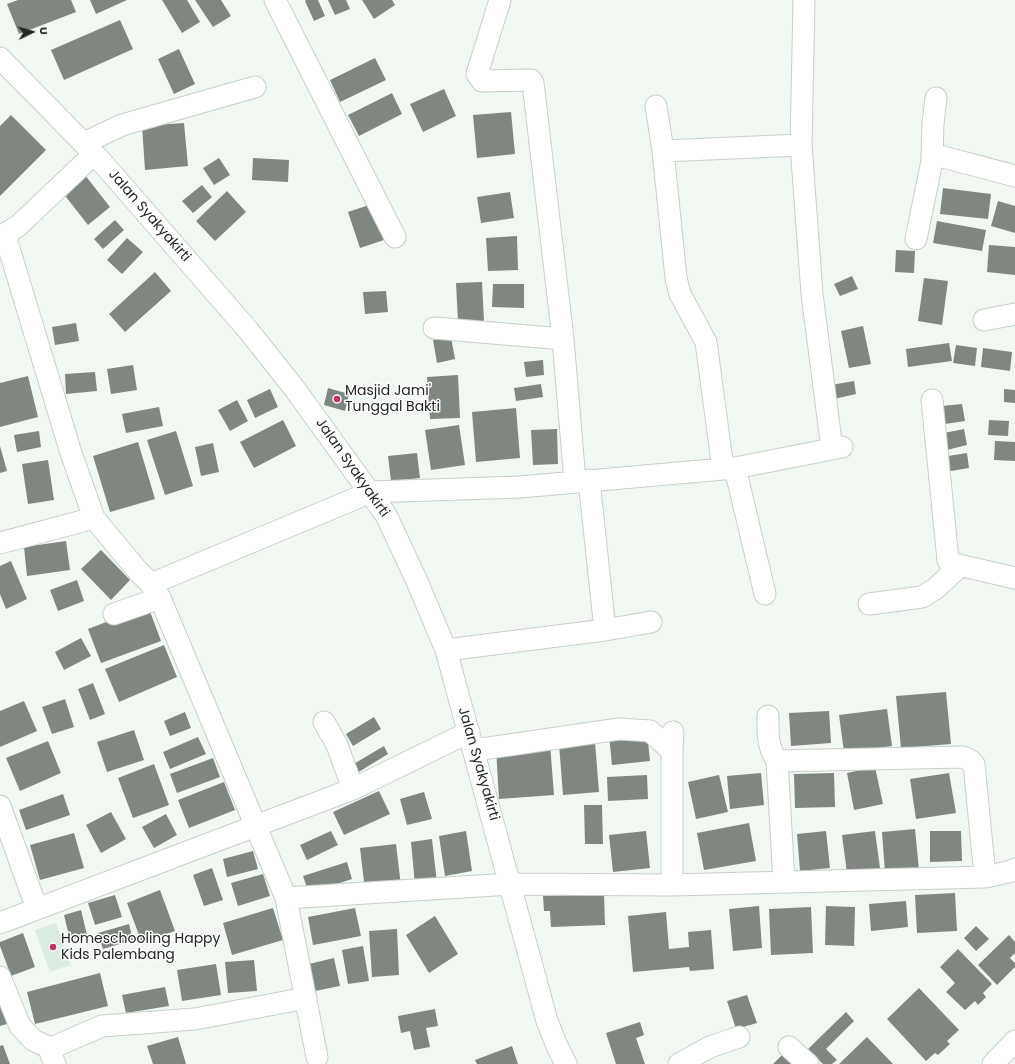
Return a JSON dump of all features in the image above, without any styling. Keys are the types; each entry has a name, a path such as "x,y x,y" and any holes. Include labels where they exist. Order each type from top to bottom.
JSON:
{"street":[{"path":"275,0 395,237"},
{"path":"500,0 477,74 482,81 531,80 533,83 563,339 582,481 605,630"},
{"path":"114,614 155,591 371,492 520,487 729,468 837,448 812,294 801,145 804,0"},
{"name":"Jalan Syakyakirti","path":"0,58 89,148 248,330 294,388 386,514 416,579 446,650 511,884 547,1021 566,1064"},
{"path":"255,87 122,125 89,148 18,226 2,236 71,453 94,518 155,591 286,898 317,1057"},
{"path":"916,239 932,161 933,124 936,98"},
{"path":"656,106 663,151 676,278 680,294 706,342 729,468 765,594"},
{"path":"663,151 801,145"},
{"path":"932,154 1015,176"},
{"path":"984,320 1015,314"},
{"path":"434,328 563,339"},
{"path":"932,400 948,560 955,564 1015,578"},
{"path":"0,543 94,518"},
{"path":"869,604 922,597 935,589 955,564"},
{"path":"446,650 605,630 651,622"},
{"path":"768,716 768,736 771,751 778,761 784,881"},
{"path":"324,722 337,745 353,789"},
{"path":"0,923 353,789 472,741 620,729 650,731 672,741 672,885"},
{"path":"778,761 963,758 971,760 974,764 985,877"},
{"path":"0,806 37,908"},
{"path":"286,898 511,884 672,885 985,877 1015,869"},
{"path":"0,977 20,1026 33,1040 48,1047 52,1057 102,1026 195,1019 306,998"},
{"path":"680,1064 710,1047 739,1037"},
{"path":"789,1047 808,1064"}],"shaded area":[{"name":"Homeschooling Happy Kids Palembang","path":"56,923 71,965 50,972 35,930"}],"building":[{"path":"18,0 71,0 76,12 19,34 7,4"},
{"path":"90,0 127,0 96,14"},
{"path":"162,0 187,0 200,22 182,33"},
{"path":"195,0 221,0 231,16 213,27"},
{"path":"318,0 325,16 314,21 305,1"},
{"path":"328,0 346,0 350,9 335,15"},
{"path":"362,0 392,0 395,5 374,19"},
{"path":"120,20 133,49 64,80 51,50"},
{"path":"179,49 195,84 174,94 158,59"},
{"path":"375,58 386,80 340,102 330,80"},
{"path":"444,89 456,116 423,132 410,104"},
{"path":"392,93 402,114 359,136 348,115"},
{"path":"511,112 515,154 477,158 473,115"},
{"path":"11,115 46,150 0,196 0,126"},
{"path":"184,123 188,166 145,170 142,126"},
{"path":"219,158 230,175 214,185 203,168"},
{"path":"253,158 289,160 288,182 252,180"},
{"path":"81,170 110,207 88,225 59,188"},
{"path":"202,185 212,197 193,213 182,201"},
{"path":"943,188 991,194 988,219 940,214"},
{"path":"227,191 246,212 215,241 196,221"},
{"path":"510,192 514,218 481,223 477,197"},
{"path":"998,201 1015,206 1015,233 991,226"},
{"path":"375,203 387,239 360,248 348,212"},
{"path":"115,220 124,230 103,249 94,239"},
{"path":"937,221 986,230 982,251 933,243"},
{"path":"517,236 518,270 488,271 486,238"},
{"path":"127,238 143,252 122,274 107,260"},
{"path":"989,245 1015,247 1015,275 987,272"},
{"path":"896,250 915,251 914,273 895,272"},
{"path":"155,272 171,291 125,332 109,314"},
{"path":"852,276 858,289 840,296 834,284"},
{"path":"924,278 948,281 942,325 918,321"},
{"path":"482,282 484,321 458,322 456,283"},
{"path":"493,284 524,284 524,308 492,307"},
{"path":"386,291 388,312 365,314 363,292"},
{"path":"76,323 79,341 55,345 52,327"},
{"path":"863,326 871,364 849,368 841,331"},
{"path":"451,337 455,359 437,363 433,340"},
{"path":"949,343 952,361 908,367 906,349"},
{"path":"956,345 977,348 975,366 953,363"},
{"path":"983,348 1012,352 1010,371 981,367"},
{"path":"543,360 544,375 526,377 524,362"},
{"path":"133,365 137,390 111,394 107,369"},
{"path":"95,372 97,391 66,394 65,374"},
{"path":"458,375 460,418 430,419 427,377"},
{"path":"28,376 38,417 0,427 0,383"},
{"path":"854,381 856,394 834,399 831,385"},
{"path":"541,384 543,397 516,401 514,388"},
{"name":"Masjid Jami' Tunggal Bakti","path":"328,388 349,394 345,411 324,405"},
{"path":"270,389 278,407 255,418 247,400"},
{"path":"1004,389 1015,390 1015,403 1004,402"},
{"path":"237,400 248,421 230,431 218,410"},
{"path":"962,404 965,421 945,424 942,406"},
{"path":"159,407 163,426 126,433 122,414"},
{"path":"516,408 520,458 476,462 472,412"},
{"path":"283,420 296,446 254,468 240,442"},
{"path":"989,420 1009,421 1008,436 988,435"},
{"path":"459,425 465,465 431,470 425,430"},
{"path":"557,429 558,464 533,465 531,430"},
{"path":"964,429 967,445 947,450 944,433"},
{"path":"39,431 41,447 17,452 14,435"},
{"path":"176,431 193,486 165,495 147,440"},
{"path":"995,441 1015,442 1015,461 994,460"},
{"path":"138,442 155,499 110,512 93,456"},
{"path":"213,443 219,472 201,476 195,447"},
{"path":"0,446 7,471 0,473"},
{"path":"417,453 420,478 391,481 388,456"},
{"path":"967,453 969,468 945,472 942,457"},
{"path":"48,460 54,500 28,504 22,464"},
{"path":"66,541 70,570 27,576 24,547"},
{"path":"101,550 130,580 111,600 81,569"},
{"path":"11,561 27,599 6,609 0,594 0,566"},
{"path":"77,580 84,601 58,611 50,590"},
{"path":"148,606 161,641 101,663 88,629"},
{"path":"81,638 91,656 64,670 55,652"},
{"path":"164,645 177,677 119,702 105,669"},
{"path":"93,683 105,714 90,720 78,689"},
{"path":"946,692 951,744 901,748 896,696"},
{"path":"65,699 74,727 52,734 42,707"},
{"path":"24,701 37,731 0,747 0,711"},
{"path":"887,709 892,746 844,752 839,715"},
{"path":"829,711 831,743 791,746 789,713"},
{"path":"185,712 191,728 170,736 164,721"},
{"path":"374,717 381,729 353,746 346,734"},
{"path":"134,730 144,760 107,772 97,742"},
{"path":"647,732 650,761 612,765 609,735"},
{"path":"198,737 206,754 170,769 163,752"},
{"path":"48,741 61,773 20,791 6,758"},
{"path":"595,742 599,792 563,795 559,744"},
{"path":"550,744 554,795 499,799 496,748"},
{"path":"384,746 388,754 357,773 352,765"},
{"path":"213,758 220,777 177,793 170,774"},
{"path":"154,764 169,805 133,818 118,778"},
{"path":"875,767 883,804 854,810 847,773"},
{"path":"761,773 764,805 730,809 727,776"},
{"path":"834,773 835,807 795,808 794,774"},
{"path":"949,773 956,813 916,819 910,779"},
{"path":"647,775 648,799 608,801 607,777"},
{"path":"719,775 728,812 696,819 688,782"},
{"path":"224,782 235,810 189,828 178,800"},
{"path":"379,791 390,814 344,835 333,812"},
{"path":"424,792 432,819 407,825 400,799"},
{"path":"63,794 70,815 26,830 19,810"},
{"path":"584,805 602,805 603,844 585,844"},
{"path":"111,812 126,839 101,853 86,825"},
{"path":"166,814 177,835 154,848 142,827"},
{"path":"749,823 756,861 704,870 697,833"},
{"path":"915,829 919,870 885,873 882,832"},
{"path":"331,831 338,845 307,860 300,845"},
{"path":"466,831 472,871 445,876 439,836"},
{"path":"646,831 650,868 613,872 609,835"},
{"path":"826,831 830,868 800,871 797,834"},
{"path":"875,831 880,868 847,873 842,835"},
{"path":"930,831 961,831 962,861 930,862"},
{"path":"74,833 84,868 40,880 30,845"},
{"path":"432,839 437,883 415,885 411,842"},
{"path":"396,844 401,886 365,890 360,848"},
{"path":"253,851 258,869 227,877 223,859"},
{"path":"347,862 352,879 309,893 303,876"},
{"path":"212,868 223,900 204,906 193,875"},
{"path":"263,874 270,896 238,906 231,883"},
{"path":"160,890 175,931 142,943 127,903"},
{"path":"955,893 957,931 917,933 915,895"},
{"path":"604,894 605,925 551,927 550,911 544,911 543,896"},
{"path":"115,895 122,917 95,925 88,903"},
{"path":"906,901 908,927 871,931 869,904"},
{"path":"759,906 762,948 733,951 729,909"},
{"path":"826,906 855,907 854,946 825,945"},
{"path":"811,907 813,953 771,955 769,909"},
{"path":"273,908 283,940 232,955 223,923"},
{"path":"355,908 361,936 313,945 308,917"},
{"path":"81,910 87,935 70,940 64,915"},
{"path":"666,912 669,949 689,947 688,932 711,930 714,969 690,971 689,967 633,972 628,916"},
{"path":"435,916 458,954 429,973 406,935"},
{"path":"129,924 133,940 103,949 98,933"},
{"path":"976,926 989,939 976,951 964,938"},
{"path":"397,929 399,975 372,977 369,931"},
{"path":"23,933 35,967 11,976 0,946 0,942"},
{"path":"1009,935 1015,942 1015,953 1010,958 1015,963 1015,967 997,985 978,965"},
{"path":"363,946 369,981 348,984 342,950"},
{"path":"958,949 992,984 983,993 986,997 978,1005 975,1001 965,1010 946,992 955,983 940,967"},
{"path":"334,958 340,986 315,991 309,964"},
{"path":"254,960 257,991 228,993 225,962"},
{"path":"216,964 221,995 182,1001 177,970"},
{"path":"100,973 108,1006 35,1024 27,992"},
{"path":"165,987 169,1006 126,1013 122,995"},
{"path":"919,988 959,1030 947,1041 950,1044 938,1055 935,1053 926,1061 887,1019"},
{"path":"747,995 757,1023 736,1029 727,1001"},
{"path":"0,1002 7,1024 0,1026"},
{"path":"435,1009 438,1026 426,1028 430,1047 414,1050 410,1031 401,1033 398,1016"},
{"path":"846,1012 854,1021 826,1049 837,1060 832,1064 823,1064 808,1049"},
{"path":"640,1022 644,1035 636,1038 645,1064 616,1064 606,1033"},
{"path":"178,1037 186,1064 153,1064 147,1046"},
{"path":"867,1037 893,1064 839,1064"},
{"path":"3,1045 10,1064 0,1064 0,1046"},
{"path":"512,1046 518,1064 477,1064 475,1060"},
{"path":"786,1051 798,1064 773,1064"}],"place":[{"name":"Masjid Jami' Tunggal Bakti","path":"337,399"},
{"name":"Homeschooling Happy Kids Palembang","path":"53,947"}]}
